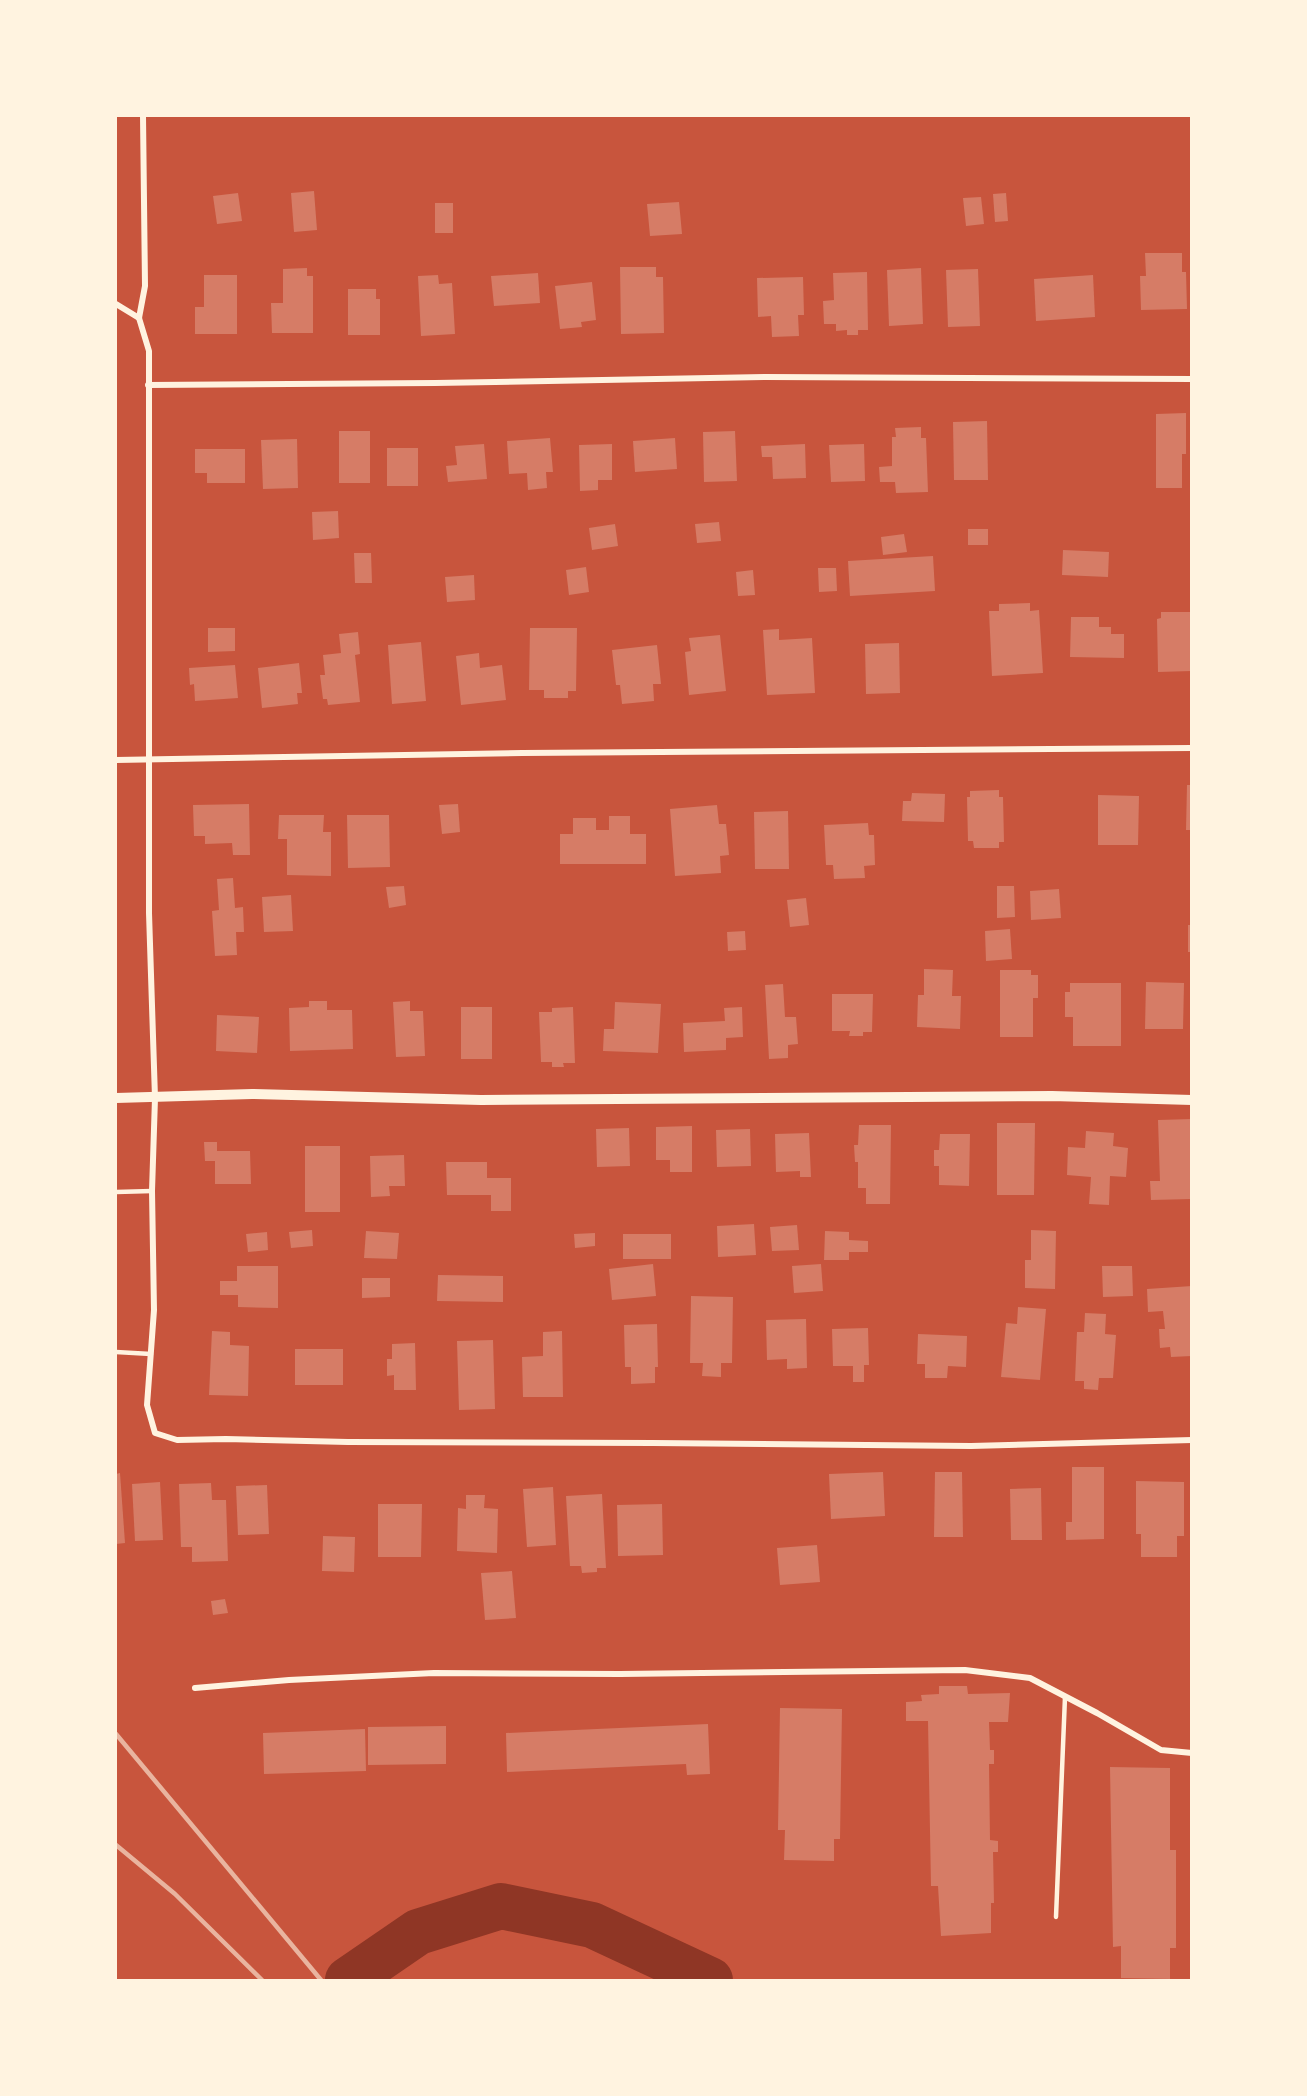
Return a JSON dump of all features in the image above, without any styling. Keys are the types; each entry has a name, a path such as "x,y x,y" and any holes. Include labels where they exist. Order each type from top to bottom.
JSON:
{"street":[{"path":"143,116 145,286 139,318 148,351 149,913 155,1098 152,1191 153,1310 147,1405 155,1433 177,1440 348,1442 971,1446 1191,1440"},
{"path":"116,304 139,318"},
{"path":"148,384 365,384 767,377 1191,379"},
{"path":"116,760 522,753 1191,748"},
{"path":"116,1098 252,1094 481,1100 1040,1096 1191,1100"},
{"path":"195,1688 290,1680 434,1673 620,1674 965,1670 1030,1678 1161,1750 1191,1753"}],"lane":[{"path":"116,1192 152,1191"},
{"path":"116,1352 151,1354"},
{"path":"1056,1917 1065,1697"}],"building":[{"path":"314,191 317,230 294,232 291,193"},
{"path":"238,193 242,221 217,224 213,196"},
{"path":"1006,193 1008,221 995,222 993,194"},
{"path":"981,197 984,224 966,226 963,198"},
{"path":"679,202 682,234 650,236 647,204"},
{"path":"435,203 453,203 453,233 435,233"},
{"path":"1145,253 1182,253 1182,272 1186,272 1187,309 1141,310 1140,276 1146,276"},
{"path":"620,267 656,267 656,277 663,277 664,333 621,334"},
{"path":"307,268 307,276 313,276 313,333 272,333 271,303 283,303 283,269"},
{"path":"921,268 923,324 889,326 887,270"},
{"path":"978,269 980,326 948,327 946,270"},
{"path":"867,272 868,330 858,330 858,335 847,335 847,330 836,331 836,324 824,324 823,301 834,300 833,273"},
{"path":"538,273 540,303 494,306 491,276"},
{"path":"204,275 237,275 237,334 195,334 195,307 204,307"},
{"path":"438,275 439,284 452,283 455,334 421,336 418,276"},
{"path":"1093,275 1095,317 1036,321 1034,279"},
{"path":"803,277 804,315 798,315 799,336 772,337 771,316 758,317 757,278"},
{"path":"592,282 596,320 581,322 582,327 560,329 555,286"},
{"path":"348,289 376,289 376,299 380,299 380,335 348,335"},
{"path":"1186,413 1186,454 1182,454 1182,488 1156,488 1156,414"},
{"path":"987,421 988,480 954,480 953,422"},
{"path":"921,427 921,438 926,438 928,492 896,493 895,482 880,482 879,467 892,466 892,437 896,437 895,428"},
{"path":"339,431 370,431 370,483 339,483"},
{"path":"735,431 737,481 704,482 703,432"},
{"path":"550,438 553,472 546,472 547,488 528,490 527,473 509,474 507,441"},
{"path":"675,438 677,469 635,472 633,441"},
{"path":"297,439 298,488 263,489 261,440"},
{"path":"484,444 487,479 448,482 446,466 457,465 455,446"},
{"path":"612,444 612,480 598,480 598,490 580,491 579,445"},
{"path":"805,444 806,478 773,479 772,457 762,457 761,446"},
{"path":"864,444 865,481 831,482 829,445"},
{"path":"387,448 418,448 418,486 387,486"},
{"path":"195,449 245,449 245,483 207,483 207,473 195,473"},
{"path":"338,511 339,538 313,540 312,512"},
{"path":"719,522 721,541 697,543 695,524"},
{"path":"615,524 618,546 592,550 589,528"},
{"path":"968,529 988,529 988,545 968,545"},
{"path":"904,534 907,552 883,555 881,537"},
{"path":"1063,550 1109,552 1108,577 1062,575"},
{"path":"354,553 371,553 372,583 355,583"},
{"path":"933,556 935,591 850,596 848,561"},
{"path":"586,567 589,592 569,595 566,570"},
{"path":"818,568 836,568 837,591 819,592"},
{"path":"753,570 755,595 738,596 736,572"},
{"path":"474,575 475,600 447,602 445,577"},
{"path":"1030,603 1030,611 1039,610 1043,673 992,676 989,611 999,611 999,604"},
{"path":"1161,612 1192,612 1192,671 1158,672 1157,619 1161,618"},
{"path":"1071,617 1099,617 1099,627 1111,627 1111,634 1124,634 1124,658 1070,657"},
{"path":"208,628 235,628 235,651 208,652"},
{"path":"530,628 577,628 576,691 568,691 568,698 544,698 544,690 529,690"},
{"path":"779,629 779,640 812,638 815,693 767,695 763,630"},
{"path":"358,632 360,654 355,655 360,702 328,705 327,699 323,699 320,675 325,675 323,655 341,653 339,634"},
{"path":"720,635 726,691 689,695 685,652 691,651 689,638"},
{"path":"421,642 426,701 392,704 388,645"},
{"path":"899,643 900,693 866,694 865,644"},
{"path":"657,645 661,684 653,684 654,701 622,704 620,685 616,685 612,650"},
{"path":"479,653 480,668 502,665 506,700 461,705 456,656"},
{"path":"299,663 302,693 297,693 298,704 262,708 258,668"},
{"path":"235,665 238,698 195,701 194,684 190,685 189,668"},
{"path":"1187,785 1192,785 1192,830 1186,830"},
{"path":"999,790 999,797 1003,797 1004,842 999,842 999,848 974,848 973,841 968,841 967,797 970,797 970,791"},
{"path":"912,793 945,794 944,822 902,821 903,801 911,801"},
{"path":"1098,795 1139,796 1138,845 1098,845"},
{"path":"249,804 250,855 233,855 232,843 205,844 205,836 194,836 193,805"},
{"path":"458,804 460,832 442,834 439,805"},
{"path":"717,805 719,824 726,824 729,855 720,856 721,873 675,876 670,809"},
{"path":"788,811 789,869 755,869 754,812"},
{"path":"279,815 324,815 323,832 331,832 331,876 287,875 287,839 278,839"},
{"path":"347,815 389,815 390,867 348,868"},
{"path":"609,816 630,816 630,834 646,834 646,864 560,864 560,834 573,834 573,818 596,818 596,830 609,830"},
{"path":"868,823 869,835 874,835 875,865 864,866 865,878 834,879 833,865 826,865 824,825"},
{"path":"233,878 235,908 243,907 244,932 236,932 237,955 215,956 212,911 219,910 217,879"},
{"path":"404,886 406,905 389,908 386,887"},
{"path":"997,886 1014,886 1015,917 997,918"},
{"path":"1059,889 1061,918 1031,920 1030,891"},
{"path":"291,895 293,931 264,932 262,897"},
{"path":"806,898 809,925 790,927 787,900"},
{"path":"1188,925 1192,925 1192,952 1188,952"},
{"path":"1010,929 1012,959 986,961 985,931"},
{"path":"745,931 746,950 728,951 727,932"},
{"path":"924,969 953,970 952,996 961,996 960,1029 917,1027 918,995 924,995"},
{"path":"1000,970 1031,970 1031,975 1038,975 1038,998 1033,998 1033,1037 1000,1037"},
{"path":"1146,982 1184,983 1183,1029 1145,1029"},
{"path":"1070,983 1121,983 1121,1046 1073,1046 1073,1017 1065,1017 1065,992 1070,992"},
{"path":"783,984 785,1017 796,1017 798,1044 788,1045 788,1058 769,1059 765,985"},
{"path":"832,994 873,994 872,1032 863,1032 863,1036 849,1036 850,1031 832,1031"},
{"path":"309,1001 327,1001 327,1010 352,1010 353,1049 290,1051 289,1008 309,1007"},
{"path":"410,1001 410,1011 423,1011 425,1056 396,1057 393,1002"},
{"path":"615,1002 661,1004 658,1053 603,1051 604,1029 614,1029"},
{"path":"461,1007 492,1007 492,1059 461,1059"},
{"path":"573,1007 575,1063 563,1063 564,1067 552,1067 552,1062 541,1062 539,1012 552,1012 552,1008"},
{"path":"742,1007 743,1037 726,1038 726,1050 684,1052 683,1023 725,1021 724,1008"},
{"path":"217,1015 259,1017 257,1053 216,1051"},
{"path":"1192,1119 1192,1199 1151,1200 1150,1181 1160,1181 1158,1120"},
{"path":"997,1123 1035,1123 1034,1195 997,1195"},
{"path":"859,1125 891,1125 890,1204 866,1204 866,1188 858,1188 858,1162 855,1162 854,1145 858,1145"},
{"path":"692,1126 692,1172 670,1172 670,1160 656,1160 656,1127"},
{"path":"629,1128 630,1166 597,1167 596,1129"},
{"path":"750,1129 751,1166 717,1167 716,1130"},
{"path":"1086,1131 1114,1133 1113,1146 1128,1148 1126,1177 1110,1176 1109,1205 1089,1204 1091,1177 1067,1175 1068,1147 1085,1148"},
{"path":"809,1133 811,1177 800,1177 800,1171 776,1172 775,1134"},
{"path":"940,1134 970,1134 969,1186 939,1185 939,1166 934,1166 934,1150 939,1150"},
{"path":"204,1142 217,1142 217,1151 250,1151 251,1184 215,1184 215,1161 205,1161"},
{"path":"305,1146 340,1146 340,1212 305,1212"},
{"path":"404,1155 405,1186 389,1186 390,1196 371,1197 370,1156"},
{"path":"446,1162 487,1162 487,1178 511,1178 511,1211 491,1211 491,1195 447,1195"},
{"path":"754,1224 756,1255 718,1257 717,1226"},
{"path":"797,1225 799,1250 772,1251 770,1227"},
{"path":"312,1230 313,1246 291,1248 289,1232"},
{"path":"1031,1230 1056,1231 1055,1289 1025,1288 1025,1260 1031,1260"},
{"path":"366,1231 399,1233 397,1259 364,1258"},
{"path":"825,1231 849,1232 849,1240 868,1241 868,1252 849,1252 849,1260 824,1260"},
{"path":"267,1232 268,1250 248,1252 246,1234"},
{"path":"595,1233 595,1246 575,1248 574,1234"},
{"path":"623,1234 671,1234 671,1259 623,1259"},
{"path":"653,1264 656,1296 612,1300 609,1269"},
{"path":"821,1264 823,1291 794,1293 792,1266"},
{"path":"237,1266 278,1266 278,1308 238,1307 238,1295 220,1295 220,1281 237,1281"},
{"path":"1102,1266 1132,1266 1133,1296 1103,1297"},
{"path":"438,1275 503,1276 503,1302 437,1301"},
{"path":"362,1278 390,1278 390,1297 362,1298"},
{"path":"1192,1286 1192,1356 1171,1357 1170,1347 1160,1348 1159,1329 1165,1329 1163,1311 1148,1312 1147,1289"},
{"path":"691,1296 733,1297 732,1363 721,1363 721,1377 702,1376 703,1363 690,1363"},
{"path":"1018,1307 1046,1309 1040,1380 1001,1377 1006,1323 1017,1324"},
{"path":"1085,1313 1106,1314 1105,1334 1116,1335 1113,1378 1099,1378 1098,1390 1084,1389 1084,1381 1075,1381 1077,1332 1084,1332"},
{"path":"806,1319 807,1368 787,1369 787,1359 767,1360 766,1320"},
{"path":"657,1324 658,1367 655,1367 655,1383 631,1384 631,1367 625,1367 624,1325"},
{"path":"868,1328 869,1365 864,1365 864,1382 853,1382 853,1366 833,1366 832,1329"},
{"path":"212,1331 230,1332 230,1345 249,1346 248,1396 209,1395"},
{"path":"562,1331 563,1397 523,1397 522,1357 543,1356 543,1332"},
{"path":"918,1334 967,1336 966,1367 948,1366 947,1378 925,1378 925,1364 917,1364"},
{"path":"493,1340 495,1409 459,1410 457,1341"},
{"path":"415,1343 416,1390 394,1390 394,1375 387,1376 387,1359 392,1359 392,1344"},
{"path":"295,1349 343,1349 343,1385 295,1385"},
{"path":"1072,1467 1104,1467 1104,1539 1066,1540 1066,1522 1072,1522"},
{"path":"883,1472 885,1516 831,1519 829,1474"},
{"path":"935,1472 962,1472 963,1537 934,1537"},
{"path":"120,1473 125,1543 116,1544 116,1474"},
{"path":"1136,1481 1184,1482 1184,1536 1177,1536 1177,1557 1141,1557 1141,1534 1136,1534"},
{"path":"160,1482 163,1540 135,1541 132,1484"},
{"path":"211,1483 212,1500 226,1500 228,1561 192,1562 192,1547 181,1547 179,1484"},
{"path":"267,1485 269,1534 238,1535 236,1486"},
{"path":"553,1487 556,1545 527,1547 523,1489"},
{"path":"1041,1488 1042,1540 1011,1540 1010,1489"},
{"path":"602,1494 606,1568 597,1568 597,1572 582,1573 581,1566 570,1566 566,1496"},
{"path":"466,1495 485,1495 484,1508 498,1509 497,1553 457,1551 458,1508 466,1509"},
{"path":"378,1504 422,1504 421,1557 378,1557"},
{"path":"662,1504 663,1555 618,1556 617,1505"},
{"path":"323,1536 355,1537 354,1572 322,1571"},
{"path":"817,1545 820,1582 780,1585 777,1548"},
{"path":"512,1571 516,1618 485,1620 481,1573"},
{"path":"225,1599 228,1613 213,1615 211,1601"},
{"path":"939,1686 967,1686 968,1694 1010,1693 1008,1722 989,1722 990,1750 994,1750 994,1764 989,1764 990,1840 998,1841 998,1852 993,1852 994,1903 991,1903 991,1933 941,1936 938,1886 931,1886 928,1721 906,1721 906,1702 922,1701 921,1695 939,1694"},
{"path":"780,1708 842,1709 840,1839 834,1839 834,1861 784,1860 785,1830 778,1830"},
{"path":"708,1724 710,1774 687,1775 686,1764 507,1772 506,1733"},
{"path":"446,1726 446,1764 368,1765 368,1727"},
{"path":"365,1729 366,1771 264,1774 263,1733"},
{"path":"1110,1767 1170,1768 1170,1850 1176,1850 1176,1948 1170,1948 1170,1979 1121,1978 1121,1946 1113,1947"}],"waterway":[{"path":"348,1980 418,1932 501,1906 592,1925 710,1980"}],"railway":[{"path":"116,1734 321,1980"},
{"path":"116,1845 175,1894 262,1980"}]}
